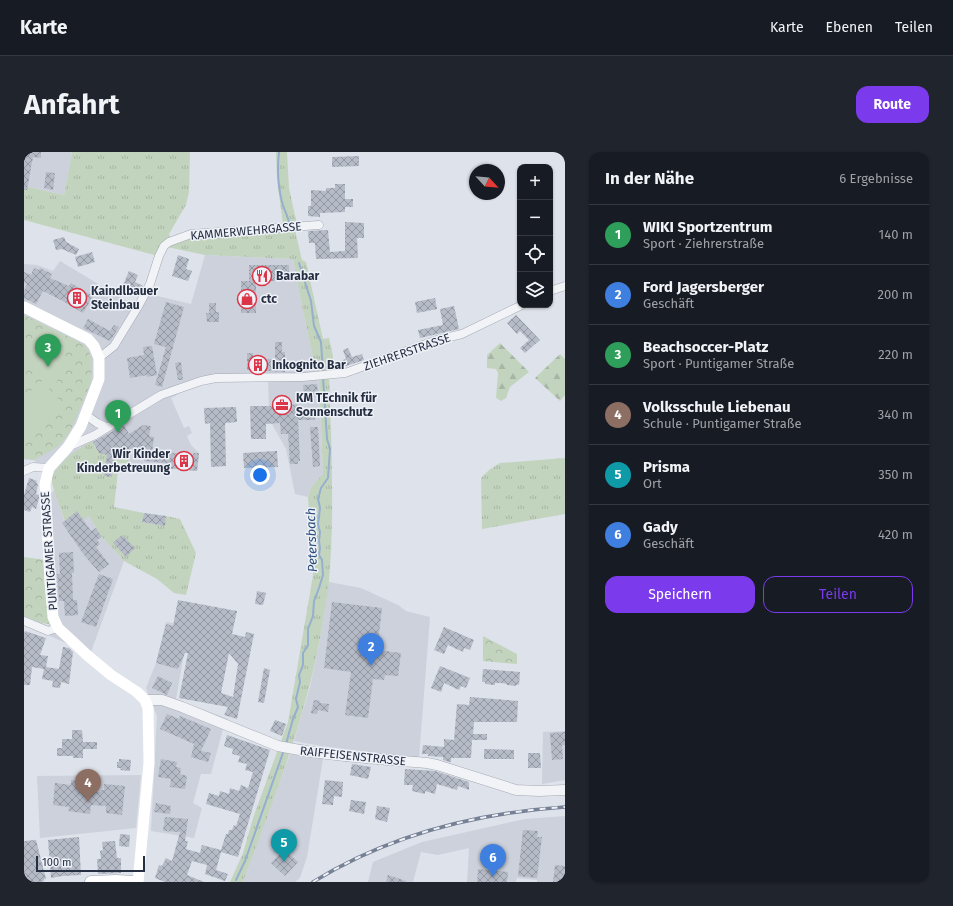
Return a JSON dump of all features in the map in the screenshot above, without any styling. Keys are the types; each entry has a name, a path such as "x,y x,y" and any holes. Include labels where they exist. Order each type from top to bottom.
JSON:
{"main road":[{"name":"PUNTIGAMER STRASSE","path":"24,307 88,339 92,342 98,358 99,379 86,415 68,447 50,468 45,484 53,617 58,628 87,655 111,675 137,692 145,700"},
{"path":"138,882 149,763 149,717 145,700"},
{"path":"91,882 134,882"}],"street":[{"name":"KAMMERWEHRGASSE","path":"98,358 114,346 139,305 150,284 164,246 169,242 191,234 319,225"},
{"path":"553,290 565,286"},
{"name":"ZIEHRERSTRASSE","path":"68,447 95,435 106,427 161,396 209,379 318,377 345,373 437,340 462,334 517,307"},
{"path":"86,415 97,423 106,427"},
{"path":"24,471 33,467 50,468"},
{"path":"24,621 48,631 58,628"},
{"name":"RAIFFEISENSTRASSE","path":"145,700 162,700 278,746 319,754 438,765 516,790 565,790"}],"shaded area":[{"path":"24,152 72,152 64,195 24,186"},
{"path":"205,255 293,259 314,363 317,369 319,385 323,474 311,487 308,497 295,494 286,449 273,426 269,413 268,379 236,378 182,388 177,395 171,398 184,428 189,426 192,433 187,436 191,445 199,453 197,471 130,464 124,452 116,456 99,453 81,447 57,468 52,479 34,460 24,459 24,264 37,265 53,271 60,261 133,305 149,294 191,304"},
{"path":"54,490 64,520 77,511 89,516 102,537 124,561 91,652 68,644 50,636 49,634 43,504"},
{"path":"329,582 361,588 398,605 406,611 430,617 419,758 321,746 294,741 310,687"},
{"path":"166,622 189,626 176,699 228,719 223,729 211,774 201,774 193,803 202,808 194,838 151,831 157,716 146,688 156,663"},
{"path":"565,731 565,780 542,784 543,732"},
{"path":"290,754 323,759 307,857 300,878 295,882 243,882"},
{"path":"141,775 136,828 40,838 37,776"},
{"path":"565,816 565,882 537,882 537,880 517,878 516,882 467,882 469,848 438,855 421,852 413,882 368,882 373,862 422,842 525,819"}],"green space":[{"path":"72,152 190,152 189,192 186,205 169,234 171,239 158,256 24,220 24,186 64,195"},
{"path":"276,152 287,152 289,188 297,225 283,225 277,179"},
{"path":"295,230 302,260 306,262 323,339 329,338 333,356 333,370 329,370 332,528 329,586 317,654 290,753 243,882 230,882 243,853 253,818 288,722 313,575 308,497 311,487 323,474 319,381 293,259 205,255 167,247 189,237"},
{"path":"24,315 85,345 92,358 91,383 69,434 59,446 34,460 24,459"},
{"path":"500,343 529,372 510,387 506,398 501,401 496,398 498,373 496,369 487,368 487,355"},
{"path":"24,344 37,350 24,377"},
{"path":"41,349 67,362 55,385 30,371"},
{"path":"560,354 565,359 565,395 560,401 535,378"},
{"path":"42,381 66,408 24,446 24,397"},
{"path":"92,441 99,453 116,456 124,452 130,464 119,463 114,507 144,513 142,522 164,526 166,516 180,519 196,553 186,595 174,593 157,579 124,561 102,537 89,516 83,520 77,512 65,521 53,487 52,479 57,468 62,462"},
{"path":"565,458 565,514 482,529 481,478 489,470 500,463"},
{"path":"24,557 46,560 49,624 41,623 24,616"},
{"path":"483,636 517,654 517,664 483,661"}],"building":[{"path":"24,152 41,152 41,158 33,157 27,190 24,190"},
{"path":"359,156 359,166 332,167 332,157"},
{"path":"46,172 55,173 53,190 44,188"},
{"path":"335,184 345,184 345,199 353,199 353,207 345,207 345,212 320,213 320,217 308,216 308,206 311,206 311,190 326,191 326,188 335,188"},
{"path":"345,222 364,223 364,238 357,238 358,258 316,259 315,243 309,243 308,231 328,230 330,252 345,251"},
{"path":"64,237 66,242 79,249 76,255 62,249 56,250 53,240"},
{"path":"92,252 95,262 78,267 75,257"},
{"path":"178,255 189,259 186,269 192,271 188,281 172,276"},
{"path":"249,265 289,265 289,281 256,281 256,313 241,313 241,281 249,281"},
{"path":"34,268 39,270 40,268 52,274 50,278 69,286 71,283 93,296 83,313 43,291 36,304 24,298 24,291 27,284 24,282 24,272 31,275"},
{"path":"129,271 138,275 135,282 143,286 139,293 123,285"},
{"path":"435,298 437,309 417,313 415,302"},
{"path":"166,302 184,307 162,387 155,385 166,347 154,344"},
{"path":"209,303 216,303 216,312 219,312 219,322 207,322 206,313 209,313"},
{"path":"454,306 459,329 420,338 418,330 443,325 440,309"},
{"path":"516,315 540,340 525,353 520,348 529,340 520,331 517,334 507,323"},
{"path":"88,319 110,331 114,325 119,327 110,341 83,328"},
{"path":"275,342 282,342 282,352 285,352 285,372 247,370 247,353 253,353 253,359 275,359"},
{"path":"152,346 157,375 130,378 127,358 144,355 143,347"},
{"path":"348,348 352,357 362,354 364,360 340,368 338,362 346,359 343,350"},
{"path":"181,362 183,380 178,380 175,363"},
{"path":"317,384 318,396 304,397 303,385"},
{"path":"291,400 291,405 297,404 298,409 315,409 315,420 298,420 300,461 298,461 298,464 290,464 288,434 281,434 280,423 266,424 266,439 251,439 250,406 272,406 272,401"},
{"path":"236,407 237,422 225,423 226,466 211,467 210,423 205,424 204,408"},
{"path":"124,425 129,434 143,425 151,426 149,436 154,437 152,453 165,454 165,452 193,455 193,453 199,453 197,471 165,468 165,463 144,461 146,448 134,447 114,457 112,477 104,476 107,455 99,453 93,442"},
{"path":"310,427 318,427 320,466 313,467"},
{"path":"277,451 278,467 244,468 243,453"},
{"path":"29,478 37,481 36,483 38,484 36,494 39,495 36,509 32,507 30,512 24,510 24,495"},
{"path":"77,511 91,531 96,528 102,537 97,540 100,544 96,547 109,564 99,572 84,555 62,523"},
{"path":"144,513 166,516 165,526 142,522"},
{"path":"122,535 135,548 126,557 113,543"},
{"path":"73,552 73,600 77,600 78,615 65,616 64,601 59,601 57,574 60,574 59,553"},
{"path":"99,574 113,579 96,627 81,622"},
{"path":"257,591 266,593 263,605 255,604"},
{"path":"178,600 237,611 232,634 245,637 246,632 254,634 237,719 224,715 228,707 179,698 188,653 185,653 178,669 156,663 166,624 173,626","holes":["229,653 238,664 233,697 221,693"]},
{"path":"332,602 382,608 377,650 401,653 398,676 385,675 384,680 373,679 368,718 345,715 351,672 324,668"},
{"path":"444,627 474,640 470,650 464,648 463,652 448,645 444,654 434,650"},
{"path":"25,631 46,638 40,655 48,656 46,667 59,669 63,647 69,648 73,652 69,684 61,682 60,688 52,687 53,681 42,679 44,669 32,667 30,685 24,685"},
{"path":"440,666 470,678 466,688 461,686 459,690 444,683 441,692 431,688"},
{"path":"264,668 270,670 264,703 258,702"},
{"path":"483,669 520,672 519,685 507,685 501,683 495,683 495,685 485,684 485,682 482,682"},
{"path":"158,676 172,683 167,695 152,688"},
{"path":"470,697 518,701 517,722 474,722 473,734 487,734 487,740 472,740 471,758 451,758 451,762 449,762 443,760 443,757 422,754 423,745 444,747 444,739 454,740 457,704 469,705"},
{"path":"314,700 320,701 319,703 329,704 328,712 318,710 317,714 311,713"},
{"path":"167,714 179,719 180,716 211,729 201,751 211,753 208,762 191,757 194,744 160,729"},
{"path":"275,720 286,724 282,736 270,731"},
{"path":"72,730 82,730 83,742 97,742 97,749 83,749 83,758 73,758 73,756 57,756 57,748 62,748 62,739 72,739"},
{"path":"565,732 565,745 562,745 563,759 552,760 550,733"},
{"path":"227,735 270,750 238,857 221,852 216,870 228,874 225,881 205,874 207,865 192,861 187,875 204,882 165,882 155,878 159,865 162,866 166,858 172,861 180,832 163,831 165,817 188,819 185,841 188,841 186,849 200,853 202,845 221,850 226,834 228,834 229,830 232,830 234,825 236,826 240,814 206,804 209,793 219,796 220,791 229,794 230,788 239,791 241,785 248,788 253,772 245,770 247,764 238,762 240,756 232,754 233,749 224,746"},
{"path":"484,749 514,750 514,759 484,759"},
{"path":"528,753 540,753 541,768 528,768"},
{"path":"119,759 131,760 130,771 120,770 121,768 117,768 117,762 119,762"},
{"path":"161,759 177,762 176,767 181,768 180,774 187,776 185,789 170,787 171,779 158,777"},
{"path":"352,764 371,767 368,779 350,775"},
{"path":"405,769 435,771 469,782 469,790 458,786 457,790 437,784 435,794 425,791 425,794 412,791 413,785 404,785"},
{"path":"71,780 91,782 90,791 101,792 101,790 104,790 104,784 125,786 122,815 106,813 106,806 91,805 90,814 68,811 69,807 53,805 55,783 71,785"},
{"path":"325,780 343,782 342,797 334,796 333,805 322,804"},
{"path":"351,800 366,802 364,814 349,811"},
{"path":"156,803 171,806 170,814 154,812"},
{"path":"377,806 390,808 387,822 375,819"},
{"path":"523,830 538,831 537,837 542,837 537,878 518,876"},
{"path":"120,834 130,835 129,847 119,846"},
{"path":"79,837 81,875 51,878 48,840"},
{"path":"36,840 46,879 41,882 24,882 24,841"},
{"path":"115,841 117,858 121,858 121,873 98,874 97,859 101,859 100,851 103,850 102,842"},
{"path":"284,849 298,862 285,876 271,863"},
{"path":"555,865 565,866 565,882 553,882"},
{"path":"478,869 508,872 507,882 477,882"},
{"path":"388,875 406,881 386,882"}],"waterway":[{"name":"Petersbach","path":"279,152 278,171 280,190 282,202 289,223"},
{"name":"Petersbach","path":"299,263 311,301 314,326 321,342 323,372"},
{"name":"Petersbach","path":"286,744 298,707 296,699 300,682 299,675 303,665 303,653 308,645 308,629 313,616 314,601 323,575 322,560 319,555 320,532 318,524 320,508 318,499 321,488 328,478 330,449 327,439 323,377"},
{"name":"Petersbach","path":"236,880 245,861 284,750"}],"railway":[{"path":"313,882 372,851 434,829 499,815 565,807"}],"place":[{"name":"Barabar","path":"262,276"},
{"name":"Kaindlbauer Steinbau","path":"77,298"},
{"name":"ctc","path":"247,299"},
{"name":"Inkognito Bar","path":"258,365"},
{"name":"Beachsoccer-Platz","path":"48,367"},
{"name":"KM TEchnik für Sonnenschutz","path":"282,405"},
{"name":"WIKI Sportzentrum","path":"118,433"},
{"name":"Wir Kinder Kinderbetreuung","path":"184,461"},
{"name":"Ford Jagersberger","path":"371,666"},
{"name":"Volksschule Liebenau","path":"88,802"},
{"name":"Prisma","path":"284,862"},
{"name":"Gady","path":"493,877"}]}
